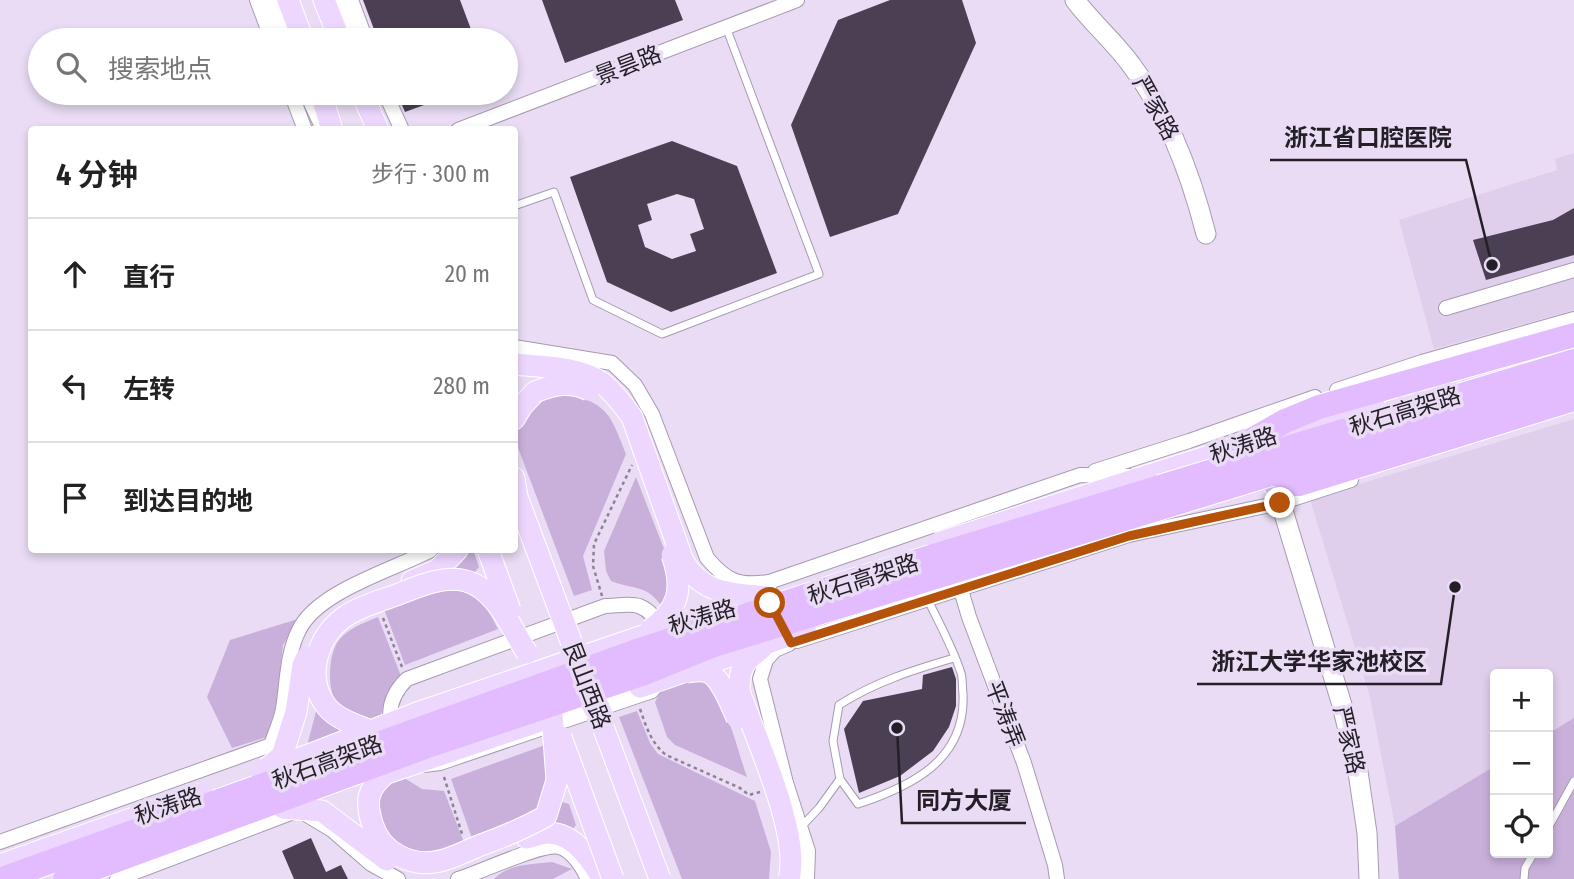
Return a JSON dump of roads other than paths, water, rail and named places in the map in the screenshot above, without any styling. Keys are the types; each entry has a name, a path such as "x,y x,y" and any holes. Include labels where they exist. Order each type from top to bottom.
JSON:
{"highway":[{"path":"1243,445 1285,421 1319,407 1406,380 1574,335"},
{"name":"秋石高架路","path":"2,879 634,652 909,564 1574,361"},
{"name":"秋石高架路","path":"65,879 425,747 645,673 715,645 1574,380"},
{"path":"1278,494 1299,484 1574,400"}],"main road":[{"path":"288,0 298,28"},
{"path":"324,0 335,28"},
{"path":"325,105 331,126"},
{"path":"367,105 376,126"},
{"name":"秋涛路","path":"0,865 260,774 368,730 657,637 769,597 1352,410 1574,346"},
{"path":"518,364 566,369 602,383 632,417 683,561 691,575 710,587 727,593 769,597"},
{"path":"518,412 535,392 550,385 567,384 595,393 611,405 624,424 675,562 679,583 677,598 657,637"},
{"name":"秋涛路","path":"93,879 681,672 782,642 1090,537 1278,494 1574,394"},
{"name":"艮山西路","path":"518,496 660,879"},
{"path":"260,774 282,756 296,712 303,665 330,620 347,608 438,570 454,553"},
{"name":"艮山西路","path":"489,553 613,879"},
{"path":"368,730 341,718 328,708 319,695 315,679 319,648 331,631 348,615 432,582 448,579 466,581 491,595 527,653"},
{"path":"782,642 745,661 740,673 739,691 785,819 793,867 789,879"},
{"path":"681,672 703,670 711,673 735,714 775,822 780,873 777,879"},
{"path":"385,774 371,786 368,803 372,824 383,845 401,858 421,863 440,861 523,829 546,816 557,780 552,713"},
{"path":"291,809 322,811 382,857 398,866 420,872 444,871 527,838 550,833 567,838 581,848 603,879"},
{"path":"646,841 672,879"}],"street":[{"path":"257,0 268,28"},
{"path":"272,0 283,28"},
{"path":"341,0 350,28"},
{"path":"351,0 362,28"},
{"name":"景昙路","path":"468,126 797,0"},
{"name":"严家路","path":"1075,0 1133,66 1168,123 1195,191 1206,234"},
{"path":"296,105 303,126"},
{"path":"315,105 324,126"},
{"path":"371,105 376,126"},
{"path":"391,105 400,126"},
{"path":"1446,309 1574,270"},
{"path":"769,597 1080,475 1422,362 1574,319"},
{"path":"518,347 612,363 635,385 652,414 707,558 720,573 769,597 782,642"},
{"path":"807,879 808,851 786,783 760,679 766,660 782,642 961,590 1129,536 1574,411"},
{"path":"1080,475 1146,476"},
{"name":"严家路","path":"1278,494 1342,705 1358,772 1367,833 1369,879"},
{"path":"398,879 371,864 332,830 291,809 271,745 282,712 291,652 299,629 314,610 334,595 425,553"},
{"name":"平涛弄","path":"961,590 1024,763 1057,879"},
{"path":"605,606 638,606 653,617 657,637 668,670 652,691 440,763 424,765 407,762 393,733 389,707 396,690 407,679 605,606"},
{"path":"0,842 271,745 321,756 393,733"},
{"path":"117,879 291,809 322,762 393,733"},
{"path":"458,879 540,849 559,847 576,859 588,879"}],"lane":[{"path":"518,205 554,192 593,300 662,334 819,274 726,27"},
{"path":"928,600 954,658 961,674 964,714 954,741 933,767 897,791 858,804 841,779 833,741 839,705 863,690 899,675 954,658"},
{"path":"800,827 819,808 841,779"},
{"path":"1553,819 1574,781"},
{"path":"1524,879 1525,868 1531,858"}],"place":[{"name":"浙江省口腔医院","path":"1492,265"},
{"name":"浙江大学华家池校区","path":"1455,587"},
{"name":"同方大厦","path":"897,728"}]}
